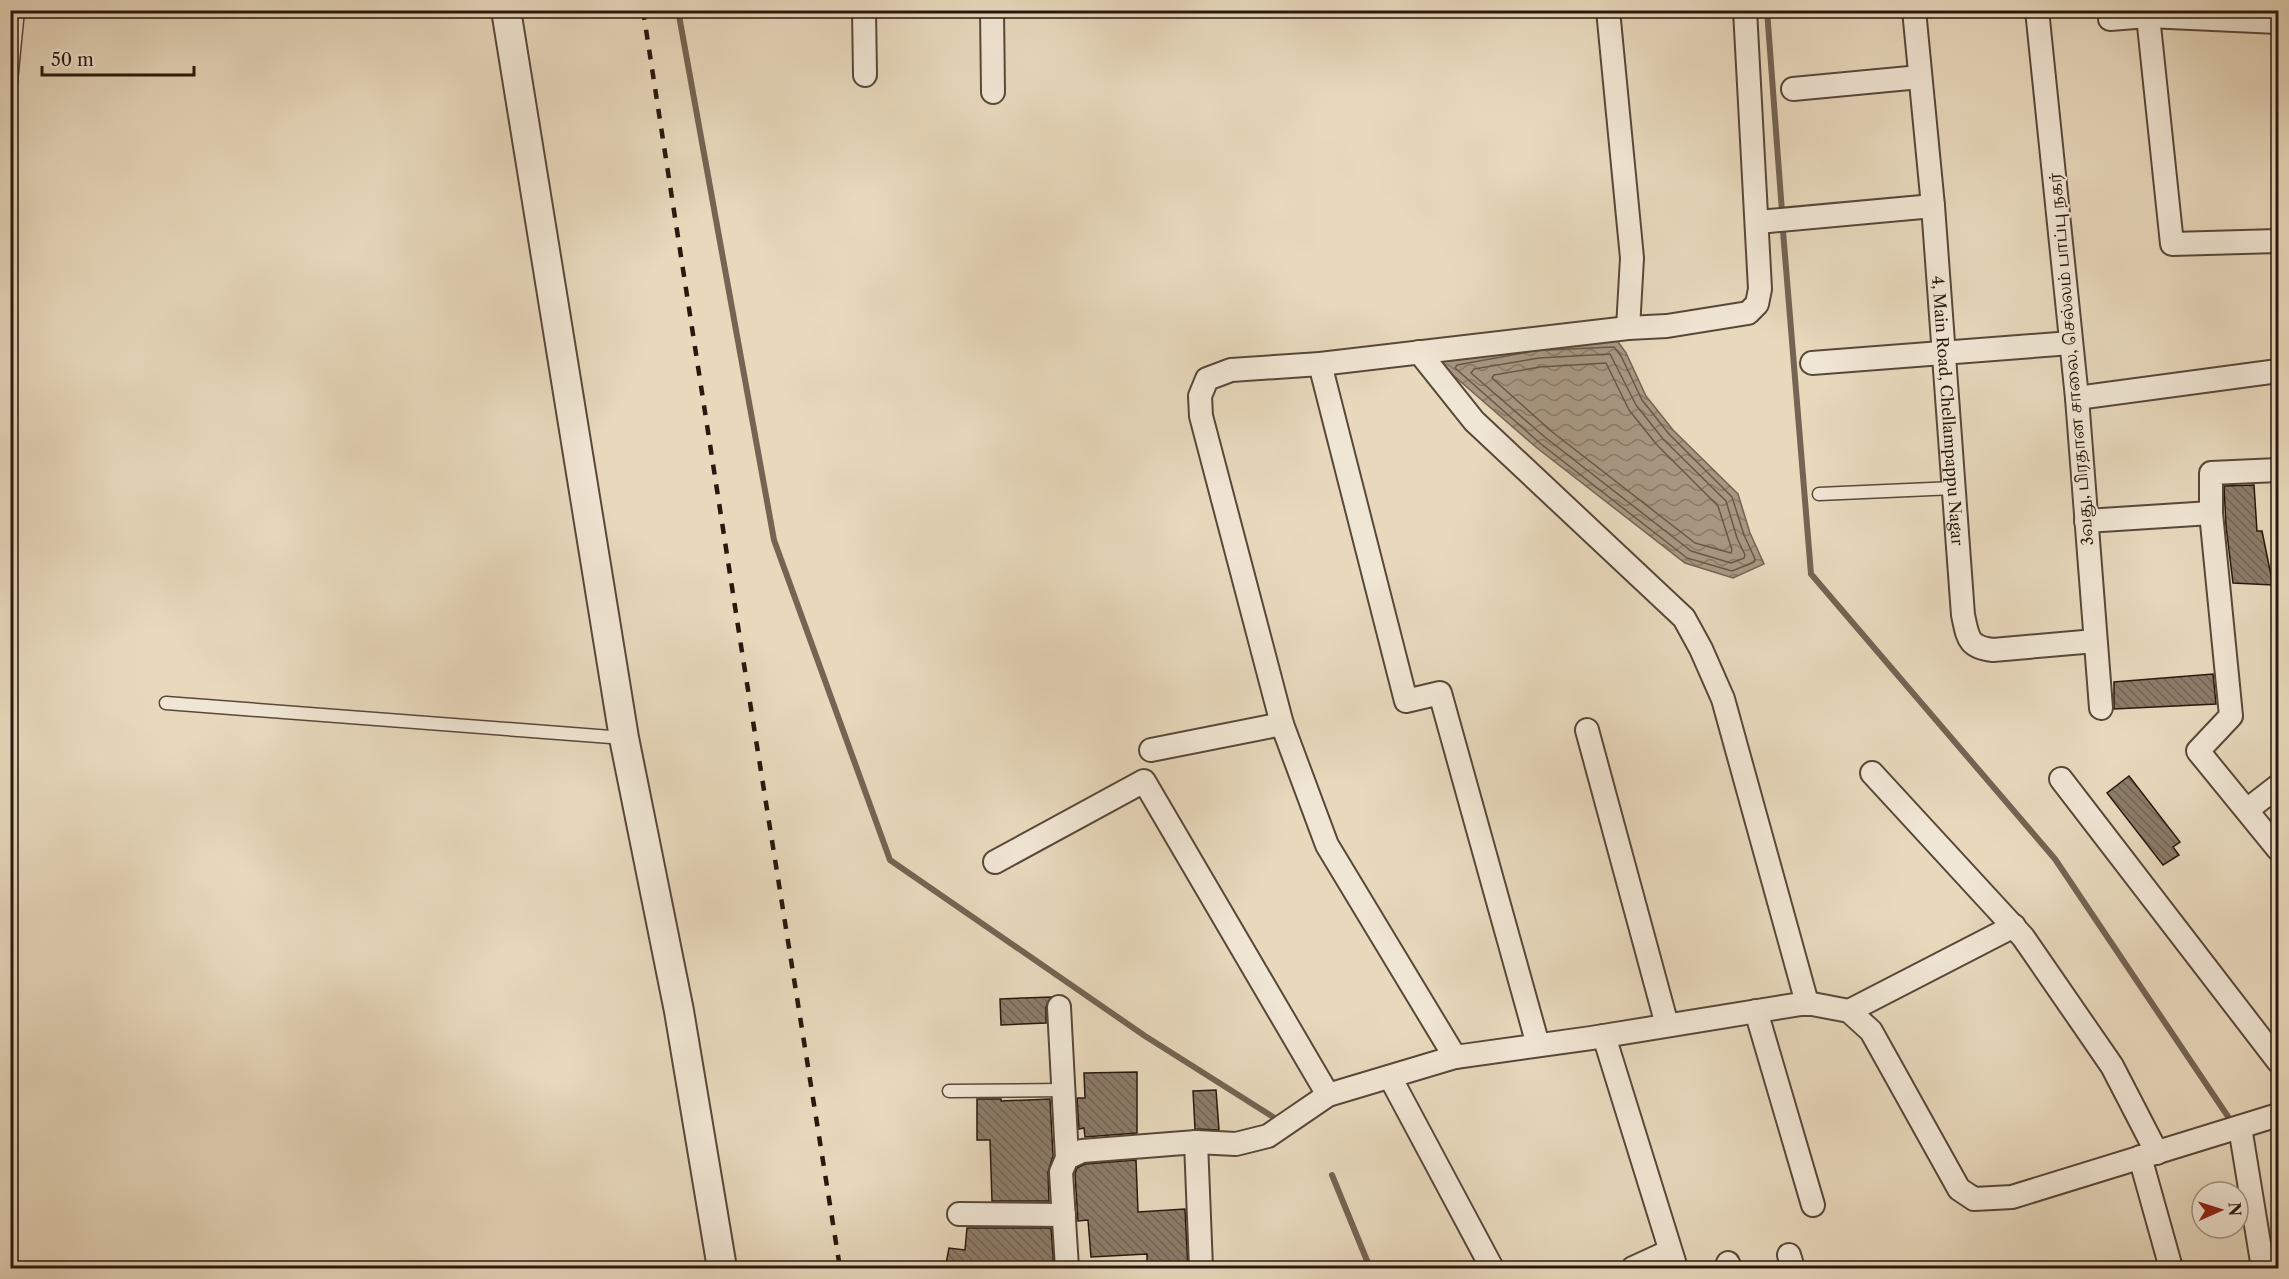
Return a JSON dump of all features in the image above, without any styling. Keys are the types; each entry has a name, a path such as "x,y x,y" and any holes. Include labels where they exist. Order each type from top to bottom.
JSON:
{"street":[{"path":"506,10 624,738 677,1000 722,1269"},
{"path":"864,10 865,75"},
{"path":"992,10 993,92"},
{"path":"1608,10 1632,258 1628,328"},
{"path":"1455,1057 1327,844 1282,724 1201,416 1200,396 1207,379 1230,370 1320,364 1628,328 1667,326 1748,313 1756,304 1760,289 1745,10"},
{"name":"4, Main Road, Chellampappu Nagar","path":"1914,10 1933,206 1963,615 1969,640 1978,648 1993,650 2096,641"},
{"name":"3வது, பிரதான சாலை, செல்லம் பாப்பு நகர்","path":"2037,10 2072,343 2101,708"},
{"path":"2148,16 2172,244 2278,241"},
{"path":"2110,19 2148,16 2278,22"},
{"path":"1793,89 1920,77"},
{"path":"1758,222 1933,206"},
{"path":"1812,363 2072,343"},
{"path":"1419,352 1474,421 1684,618 1701,649 1723,699 1807,1003"},
{"path":"1320,364 1406,701 1440,693 1538,1046"},
{"path":"2077,398 2278,370"},
{"path":"2278,470 2211,473 2211,513 2231,716 2198,751 2278,849"},
{"path":"2086,521 2211,513"},
{"path":"1151,750 1282,724"},
{"path":"1587,730 1666,1026"},
{"path":"1872,773 2014,926 2112,1066 2149,1155 2171,1269"},
{"path":"2061,778 2278,1061"},
{"path":"995,862 1144,781 1328,1095"},
{"path":"2247,810 2278,786"},
{"path":"1849,1011 2014,926"},
{"path":"1067,1158 1082,1151 1196,1142 1236,1144 1268,1136 1328,1095 1455,1057 1604,1036 1807,1003 1849,1011 1871,1031 1959,1189 1974,1199 2012,1197 2278,1115"},
{"path":"1059,1007 1067,1158 1061,1173 1066,1269"},
{"path":"1756,1011 1813,1205"},
{"path":"1604,1036 1673,1260 1634,1269"},
{"path":"1390,1077 1492,1269"},
{"path":"2240,1127 2263,1269"},
{"path":"1196,1142 1201,1269"},
{"path":"959,1214 1064,1215"}],"lane":[{"path":"10,92 18,10"},
{"path":"1819,494 1954,488"},
{"path":"166,703 624,738"},
{"path":"949,1091 1064,1090"}],"water":[{"path":"1616,339 1626,353 1646,396 1673,430 1738,494 1750,533 1764,564 1733,578 1685,563 1537,448 1438,362"}],"building":[{"path":"2254,485 2257,531 2262,531 2273,585 2233,583 2224,486"},
{"path":"2213,674 2216,704 2114,709 2114,682"},
{"path":"2129,776 2180,842 2173,847 2179,855 2163,865 2107,793"},
{"path":"1051,997 1046,1007 1046,1023 1001,1025 1000,999"},
{"path":"1137,1072 1137,1133 1085,1137 1084,1128 1079,1129 1077,1098 1085,1098 1084,1073"},
{"path":"1216,1090 1219,1130 1195,1129 1193,1091"},
{"path":"977,1099 1001,1099 1001,1101 1050,1099 1053,1156 1048,1172 1049,1201 992,1201 990,1140 977,1140"},
{"path":"1136,1160 1138,1212 1185,1209 1188,1269 1147,1269 1147,1254 1091,1257 1088,1220 1078,1221 1075,1174 1077,1168 1085,1164"},
{"path":"967,1228 1051,1228 1054,1269 945,1269 949,1248 965,1250"}],"waterway":[{"path":"678,10 774,540 890,860 1145,1036 1281,1122"},
{"path":"1767,10 1782,212"},
{"path":"1783,231 1811,574 2055,859 2231,1121"},
{"path":"1332,1175 1370,1268"}],"railway":[{"path":"643,10 840,1268"}]}
